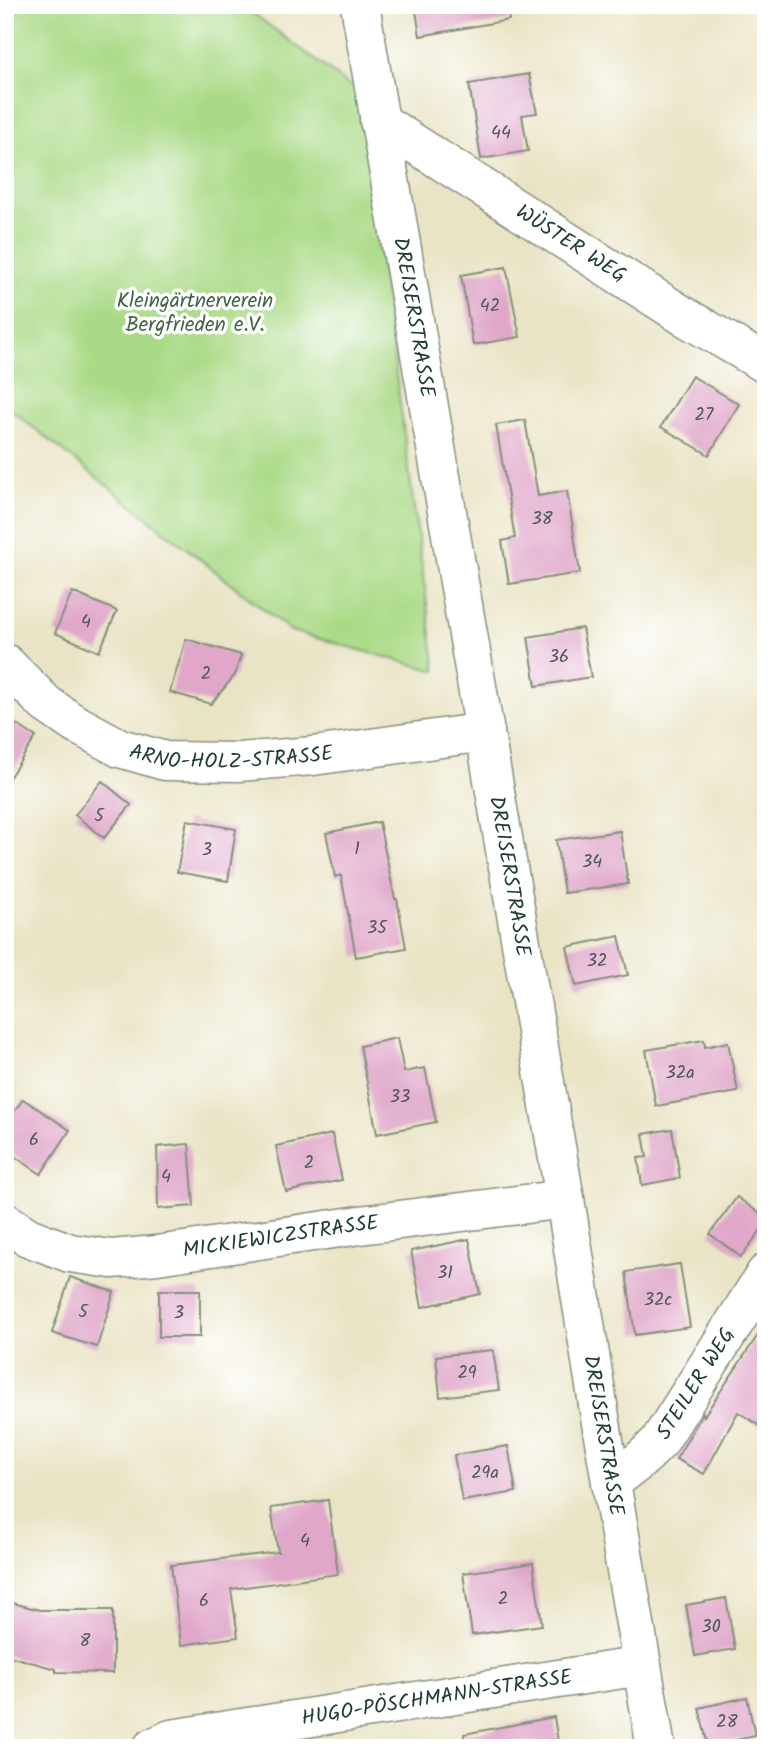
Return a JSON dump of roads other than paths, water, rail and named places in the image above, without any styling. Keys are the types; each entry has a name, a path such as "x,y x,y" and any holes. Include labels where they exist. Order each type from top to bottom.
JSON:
{"street":[{"name":"DREISERSTRASSE","path":"360,5 565,1199 656,1748"},
{"name":"WÜSTER WEG","path":"379,121 682,314 766,364"},
{"name":"ARNO-HOLZ-STRASSE","path":"5,663 46,704 72,722 120,748 165,761 239,762 313,756 485,732"},
{"name":"MICKIEWICZSTRASSE","path":"5,1222 28,1237 70,1253 110,1259 565,1199"},
{"name":"STEILER WEG","path":"611,1481 643,1459 659,1442 766,1273"},
{"name":"HUGO-PÖSCHMANN-STRASSE","path":"152,1748 171,1740 642,1665"}],"park label":[{"name":"Kleingärtnerverein Bergfrieden e.V.","path":"195,313"}]}
